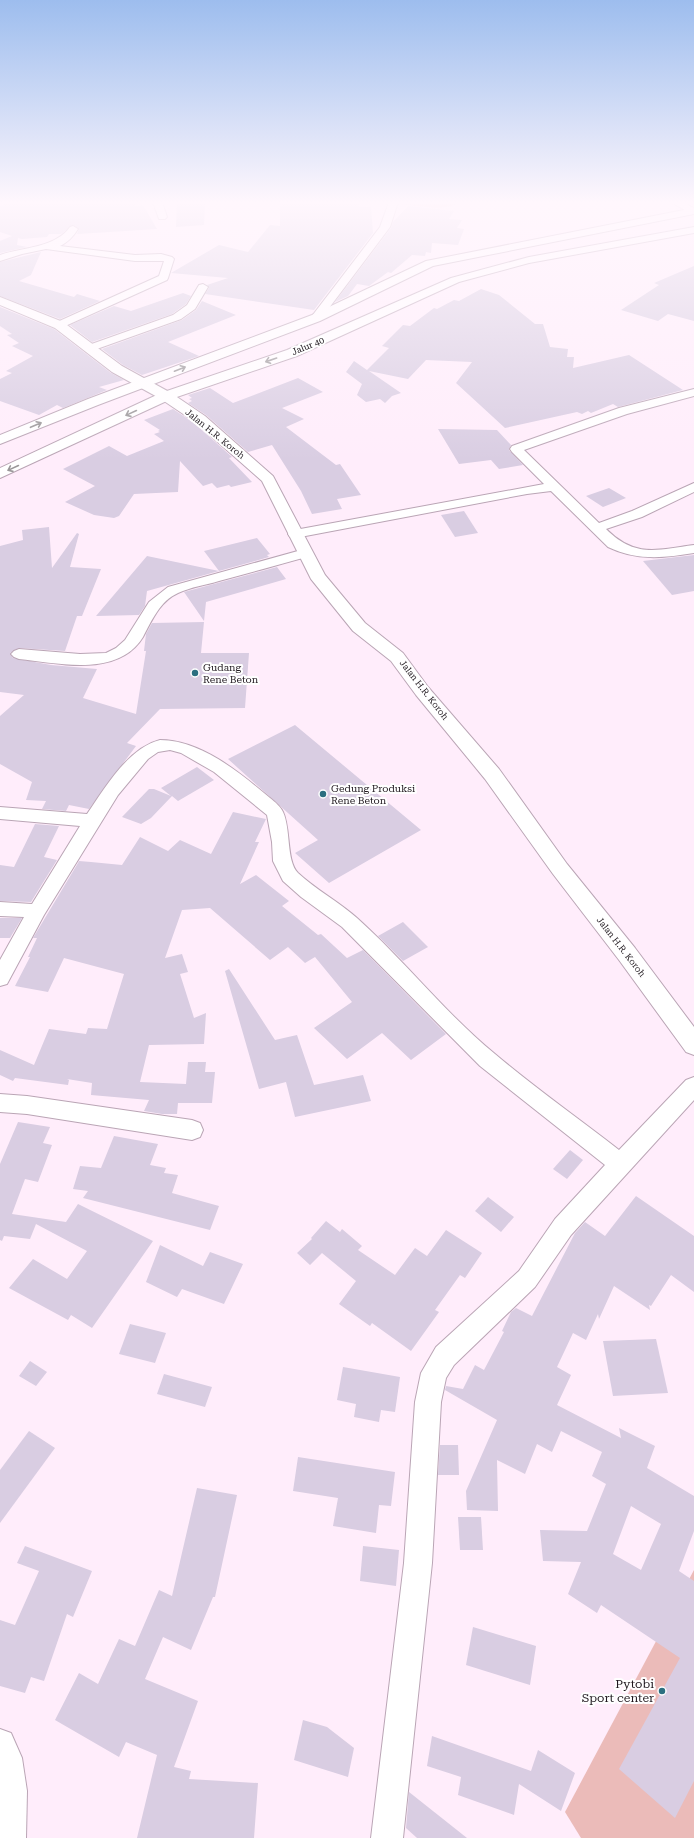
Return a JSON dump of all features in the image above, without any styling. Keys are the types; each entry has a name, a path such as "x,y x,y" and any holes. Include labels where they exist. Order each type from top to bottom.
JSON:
{"main road":[{"path":"0,440 93,402 316,318 378,288"},
{"name":"Jalur 40","path":"0,474 166,396 292,353 362,323 434,288"},
{"path":"366,294 401,303"},
{"name":"Jalan H.R. Koroh","path":"0,301 59,325 117,369 166,396 200,419 268,479 317,576 359,627 397,657 422,690 492,774 560,869 628,954 694,1045"}],"street":[{"path":"59,325 141,288"},
{"path":"90,348 177,317 191,307 202,288"},
{"path":"316,318 339,288"},
{"path":"694,392 623,411 516,449 596,528 613,544 623,550 635,554 663,553 694,549"},
{"path":"295,534 527,490 554,487"},
{"path":"596,528 637,514 694,487"},
{"path":"19,654 96,659 111,657 120,652 134,639 147,614 159,599 173,590 305,553"},
{"path":"3,969 37,911 112,791 142,755 152,748 160,745 170,745 186,749 220,768 265,803 274,813 281,842 282,861 290,876 308,892 349,922 487,1060 620,1164"},
{"path":"0,813 92,822"},
{"path":"0,909 37,911"},
{"path":"387,1838 418,1563 428,1402 434,1373 445,1356 527,1279 563,1226 694,1086"},
{"path":"0,1103 27,1104 192,1130"},
{"path":"0,1744 7,1758 10,1791 10,1838"}],"shaded area":[{"name":"Pytobi Sport center","path":"694,1570 694,1838 581,1838 565,1812"}],"building":[{"path":"0,288 42,288 74,297 77,294 100,301 60,319 0,296"},
{"path":"209,288 331,288 314,310 205,294"},
{"path":"346,288 354,288 348,296 335,302"},
{"path":"655,288 694,288 694,321 668,314 658,321 621,310"},
{"path":"481,289 499,295 535,324 543,324 550,347 568,349 567,357 574,357 573,368 629,355 683,390 618,407 613,404 591,413 588,411 582,414 577,412 505,428 456,383 472,362 426,360 408,379 369,371 401,393 392,396 385,403 380,399 366,402 357,395 362,384 346,372 354,361 367,370 389,348 382,346 403,325 410,326 434,308 437,309 454,300 459,301"},
{"path":"183,293 191,296 186,304 172,314 92,342 70,325 114,306 131,311"},
{"path":"202,301 236,315 168,342 199,356 142,375 123,365 102,349 182,320 196,310"},
{"path":"0,307 54,329 111,373 124,380 99,387 107,390 63,408 57,405 39,415 0,401 0,379 12,373 6,371 33,356 12,346 19,343 7,335 12,334 0,326"},
{"path":"298,378 323,392 282,408 304,419 286,427 336,465 340,464 361,495 337,499 342,509 312,514 301,491 272,445 248,452 206,415 188,403 192,401 189,399 192,398 188,395 210,388 233,403"},
{"path":"173,409 194,423 232,457 229,458 252,482 231,487 229,485 217,488 212,483 203,486 180,461 178,492 134,494 119,516 114,518 94,515 65,502 95,486 63,469 109,446 127,456 164,441 154,434 160,432 158,431 160,430 144,420"},
{"path":"438,429 497,430 511,445 509,450 523,465 499,469 491,460 459,464"},
{"path":"609,488 626,498 603,507 586,496"},
{"path":"464,511 478,533 455,537 441,515"},
{"path":"49,527 52,568 77,533 79,534 70,567 101,569 82,616 77,616 65,651 19,648 10,653 13,658 51,665 97,669 83,698 136,714 146,651 144,651 146,634 152,623 204,622 201,653 249,653 245,708 160,709 127,743 136,746 89,809 69,805 66,811 42,809 46,801 26,800 32,782 0,764 0,716 24,695 0,692 0,546 23,540 22,530"},
{"path":"257,538 270,554 267,555 269,557 219,571 204,551"},
{"path":"694,555 694,591 672,595 643,561"},
{"path":"147,556 219,571 147,591 145,606 139,615 96,616"},
{"path":"277,567 286,579 206,602 204,621 184,592"},
{"name":"Gedung Produksi Rene Beton","path":"295,725 421,830 329,883 295,853 318,840 228,759"},
{"path":"197,767 214,780 178,801 172,796 151,818 141,824 122,817 149,789 154,789 171,796 161,788"},
{"path":"233,812 266,819 255,842 259,842 240,884 256,875 289,901 282,906 318,935 321,934 347,958 363,950 446,1034 411,1060 382,1033 347,1059 314,1028 352,1002 315,957 305,963 288,947 270,960 210,908 182,910 165,958 182,954 188,972 180,974 194,1018 206,1013 204,1044 149,1045 140,1082 186,1084 188,1062 206,1062 205,1072 215,1072 212,1103 178,1103 177,1114 162,1114 144,1111 149,1100 91,1095 92,1083 67,1079 69,1080 68,1085 15,1078 13,1081 0,1075 0,1050 34,1065 49,1029 86,1034 88,1028 107,1029 124,974 64,958 48,992 15,986 30,957 28,957 37,938 33,938 79,861 122,865 140,837 168,851 180,840 211,854"},
{"path":"35,824 59,826 44,857 57,860 31,902 0,901 0,865 14,867"},
{"path":"0,918 22,918 10,938 0,938"},
{"path":"403,922 428,947 403,961 378,936"},
{"path":"229,969 275,1040 297,1035 314,1085 363,1075 371,1101 295,1117 286,1082 259,1089 225,971"},
{"path":"18,1122 50,1127 43,1143 52,1145 38,1182 25,1179 12,1214 66,1222 78,1204 153,1241 92,1328 71,1315 68,1320 9,1288 33,1259 67,1279 87,1251 36,1224 30,1239 4,1236 2,1241 0,1240 0,1164"},
{"path":"114,1136 158,1144 150,1165 166,1168 164,1173 178,1175 172,1193 219,1206 210,1230 83,1198 88,1191 73,1189 80,1166 101,1168"},
{"path":"570,1150 583,1160 567,1179 553,1169"},
{"path":"636,1196 694,1236 694,1292 671,1275 651,1306 649,1305 650,1310 614,1286 599,1319 598,1314 586,1340 573,1333 557,1367 571,1375 557,1405 621,1438 619,1428 655,1446 647,1468 694,1496 694,1531 679,1571 694,1581 694,1781 675,1818 619,1769 680,1658 601,1605 597,1613 568,1594 581,1562 543,1561 540,1530 587,1531 606,1484 592,1476 602,1452 561,1431 552,1452 537,1444 525,1474 497,1460 498,1511 467,1510 466,1491 497,1420 445,1390 446,1386 463,1389 475,1365 484,1370 504,1332 502,1331 511,1312 516,1308 532,1316 575,1233 585,1222 605,1236","holes":["631,1506 661,1524 641,1570 613,1554"]},
{"path":"488,1197 514,1217 501,1232 475,1211"},
{"path":"326,1221 340,1232 342,1229 362,1246 358,1250 395,1275 415,1248 427,1256 446,1230 482,1253 465,1278 460,1275 435,1310 439,1312 411,1351 372,1323 370,1326 339,1304 356,1281 322,1253 310,1265 297,1253 312,1239 311,1238"},
{"path":"160,1245 203,1266 210,1252 243,1264 224,1304 182,1289 177,1297 146,1282"},
{"path":"130,1324 166,1333 155,1363 119,1354"},
{"path":"656,1339 668,1393 613,1396 603,1341"},
{"path":"30,1361 47,1372 36,1386 19,1376"},
{"path":"343,1367 400,1377 395,1412 381,1410 379,1422 354,1417 356,1404 337,1400"},
{"path":"164,1374 212,1387 205,1407 157,1394"},
{"path":"29,1431 55,1448 0,1523 0,1470"},
{"path":"440,1445 458,1445 459,1475 438,1475"},
{"path":"298,1457 395,1472 391,1506 379,1505 376,1533 333,1526 338,1498 293,1491"},
{"path":"197,1488 237,1495 215,1597 213,1597 191,1650 163,1637 145,1679 198,1701 174,1767 191,1771 189,1779 258,1783 254,1838 137,1838 157,1755 126,1742 119,1757 55,1720 79,1673 98,1684 119,1639 135,1646 159,1590 172,1596"},
{"path":"458,1517 481,1517 483,1550 460,1550"},
{"path":"25,1546 92,1571 73,1617 67,1614 44,1681 31,1677 25,1693 0,1686 0,1620 15,1625 39,1571 17,1563"},
{"path":"363,1546 399,1550 396,1586 360,1581"},
{"path":"473,1627 536,1646 530,1685 466,1665"},
{"path":"303,1720 327,1727 354,1748 348,1777 294,1760"},
{"path":"432,1736 531,1771 538,1750 575,1773 561,1811 519,1784 514,1815 458,1795 461,1777 427,1766"},
{"path":"409,1792 467,1838 417,1838 406,1828"}],"place":[{"name":"Gudang Rene Beton","path":"195,673"},
{"name":"Gedung Produksi Rene Beton","path":"323,794"},
{"name":"Pytobi Sport center","path":"662,1691"}]}
